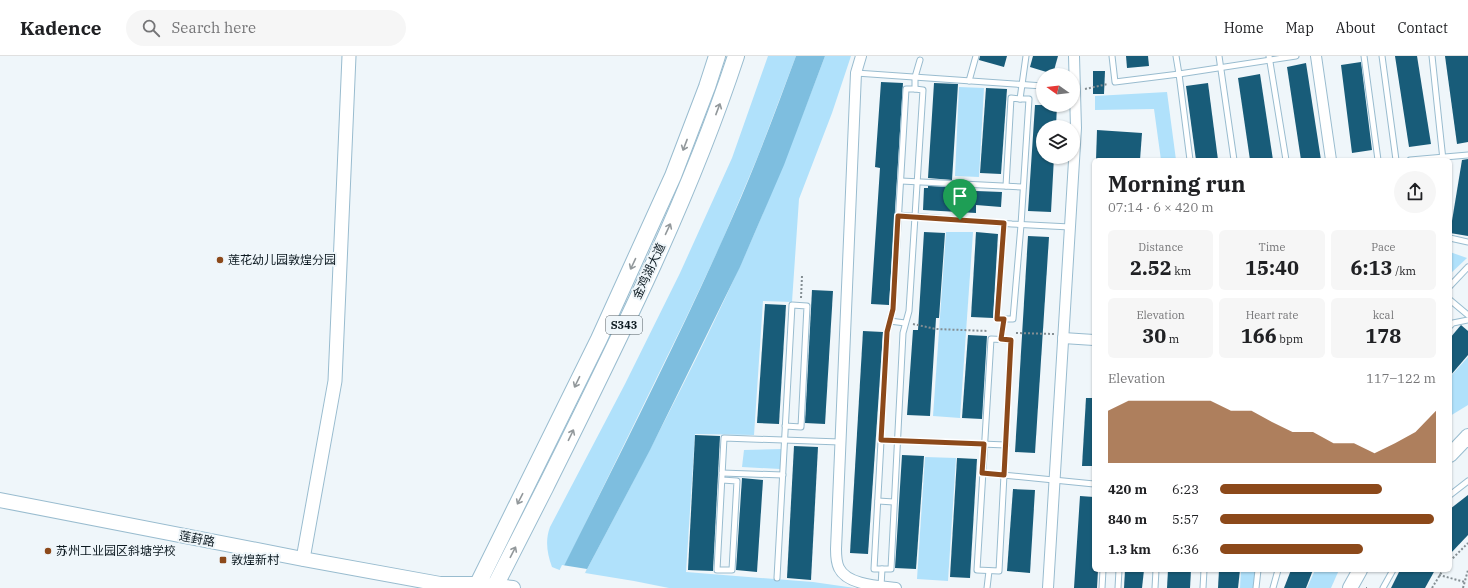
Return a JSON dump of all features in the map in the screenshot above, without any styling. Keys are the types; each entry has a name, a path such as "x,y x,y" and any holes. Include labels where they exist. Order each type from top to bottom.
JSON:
{"main road":[{"name":"金鸡湖大道","path":"477,586 599,339 673,176 707,87 717,56"},
{"name":"金鸡湖大道","path":"495,587 615,345 690,181 736,56"},
{"path":"1452,453 1468,436"},
{"name":"莲葑路","path":"0,500 440,584 513,588"},
{"path":"1350,588 1359,572"}],"street":[{"path":"303,559 335,381 349,56"},
{"path":"861,56 856,73 836,549 838,566 843,574 852,580 896,588"},
{"path":"1074,56 1074,68"},
{"path":"1316,56 1331,158"},
{"path":"1048,588 1076,128 1075,112"},
{"path":"1063,336 1092,340"}],"lane":[{"path":"969,81 976,56"},
{"path":"1020,99 1026,56"},
{"path":"1112,56 1114,82 1221,68 1270,58 1296,56"},
{"path":"1176,56 1190,158"},
{"path":"1219,56 1234,158"},
{"path":"1364,56 1378,158"},
{"path":"1382,56 1396,158"},
{"path":"1432,56 1444,158"},
{"path":"915,89 915,77 921,57"},
{"path":"1270,58 1286,158"},
{"path":"856,73 1036,86"},
{"path":"906,89 923,90 909,311 903,333 891,569 874,569 887,332 893,309 900,181 906,89"},
{"path":"1004,223 997,319 1013,319 1029,99 1011,98 1006,186"},
{"path":"1450,158 1468,155"},
{"path":"900,181 1023,187"},
{"path":"898,216 1070,226"},
{"path":"1452,238 1468,242"},
{"path":"1452,284 1468,267"},
{"path":"1452,302 1468,315"},
{"path":"777,578 785,440 785,426 792,305 800,305 806,306 801,427 785,426"},
{"path":"1001,339 1004,319"},
{"path":"1452,324 1468,320"},
{"path":"890,321 905,324"},
{"path":"991,339 1011,340 999,571 977,570 984,444 991,339"},
{"path":"722,480 737,481 732,570 717,570 724,438 840,442"},
{"path":"881,440 1006,445"},
{"path":"722,473 783,475"},
{"path":"982,473 1092,484"},
{"path":"1452,492 1468,481"},
{"path":"878,502 894,502"},
{"path":"881,586 882,569"},
{"path":"987,588 989,570"},
{"path":"1102,588 1103,572"},
{"path":"1118,588 1119,572"},
{"path":"1155,588 1156,572"},
{"path":"1203,588 1204,572"},
{"path":"1256,588 1258,572"},
{"path":"1273,588 1277,572"},
{"path":"1383,588 1392,572"}],"path":[{"path":"1080,89 1087,89 1114,82"},
{"path":"800,305 802,276"},
{"path":"905,324 936,329 1063,336"},
{"path":"1452,559 1468,543"},
{"path":"1463,588 1468,570"},
{"path":"1432,588 1441,572"},
{"path":"1439,575 1465,582"}],"shaded area":[{"path":"768,56 796,56 758,156 720,246 562,571 552,567 547,547 548,532 550,527 625,384 680,273 732,158"},
{"path":"796,56 825,56 784,165 740,267 650,450 585,573 553,588 645,403 712,263 750,177"},
{"path":"825,56 851,56 832,113 799,199 792,302 763,301 754,435 695,434 686,572 813,582 855,588 669,588 585,573 665,421 722,305 773,188"},
{"path":"959,87 984,88 979,177 955,176"},
{"path":"1167,92 1176,158 1161,158 1154,109 1095,110 1095,96"},
{"path":"946,232 973,232 960,418 933,416"},
{"path":"1452,253 1467,258 1452,272"},
{"path":"1468,357 1468,405 1452,415 1452,375"},
{"path":"782,449 780,469 742,467 744,450"},
{"path":"925,457 956,458 948,581 917,579"},
{"path":"1241,572 1257,572 1255,588 1240,588"},
{"path":"1314,572 1338,572 1331,588 1307,588"}],"pier":[{"path":"562,565 587,569 578,588 551,588"}],"building":[{"path":"980,56 1007,56 1004,67 979,60"},
{"path":"1033,56 1058,56 1055,68 1036,69 1030,67"},
{"path":"1126,56 1148,56 1149,66 1127,68"},
{"path":"1395,56 1417,56 1431,144 1409,147"},
{"path":"1445,56 1468,56 1468,142 1457,144"},
{"path":"1361,62 1372,150 1352,153 1341,65"},
{"path":"1306,63 1321,158 1301,158 1287,67"},
{"path":"1093,71 1105,71 1104,94 1093,94"},
{"path":"1260,74 1273,158 1250,158 1238,78"},
{"path":"881,82 903,83 889,305 871,304 880,168 875,167"},
{"path":"934,83 958,84 952,180 928,178"},
{"path":"1208,83 1218,158 1196,158 1186,86"},
{"path":"986,88 1007,89 1001,174 980,173"},
{"path":"1036,105 1036,112 1057,112 1056,120 1036,120 1036,164 1054,164 1051,212 1028,211"},
{"path":"1097,130 1142,133 1140,158 1096,158"},
{"path":"1468,159 1468,236 1452,233 1452,221 1462,160"},
{"path":"928,186 951,187 951,190 1002,192 1001,207 976,205 976,213 923,210 924,188 928,188"},
{"path":"924,232 945,233 939,318 936,318 930,416 907,415 913,330 918,330"},
{"path":"976,232 998,234 993,318 971,317"},
{"path":"1028,236 1049,237 1035,453 1015,452"},
{"path":"812,290 833,291 825,424 805,423"},
{"path":"765,304 786,305 779,424 757,423"},
{"path":"1461,325 1468,331 1468,355 1452,374 1452,336"},
{"path":"863,331 883,332 868,554 850,553"},
{"path":"968,335 987,336 982,419 962,418"},
{"path":"1086,398 1092,398 1092,466 1082,466"},
{"path":"695,435 720,436 713,571 688,570"},
{"path":"794,446 818,447 811,580 787,578"},
{"path":"902,455 924,456 916,569 895,568"},
{"path":"957,458 977,459 970,578 950,577"},
{"path":"742,478 763,480 757,572 736,570"},
{"path":"1013,489 1035,490 1030,573 1007,571"},
{"path":"1468,495 1468,535 1452,552 1452,507"},
{"path":"1080,496 1092,497 1092,572 1098,572 1097,588 1074,588"},
{"path":"1125,572 1144,572 1142,588 1124,588"},
{"path":"1168,572 1191,572 1190,588 1167,588"},
{"path":"1219,572 1240,572 1238,588 1218,588"},
{"path":"1290,572 1312,572 1306,588 1284,588"},
{"path":"1399,572 1434,572 1425,588 1391,588"}],"place":[{"name":"莲花幼儿园敦煌分园","path":"220,260"},
{"name":"苏州工业园区斜塘学校","path":"48,551"},
{"name":"敦煌新村","path":"223,560"}],"route":[{"path":"898,216 960,220 1004,223 997,319 1004,319 1001,339 1011,340 1004,475 982,473 984,444 881,440 887,332 893,309 898,216"}]}
